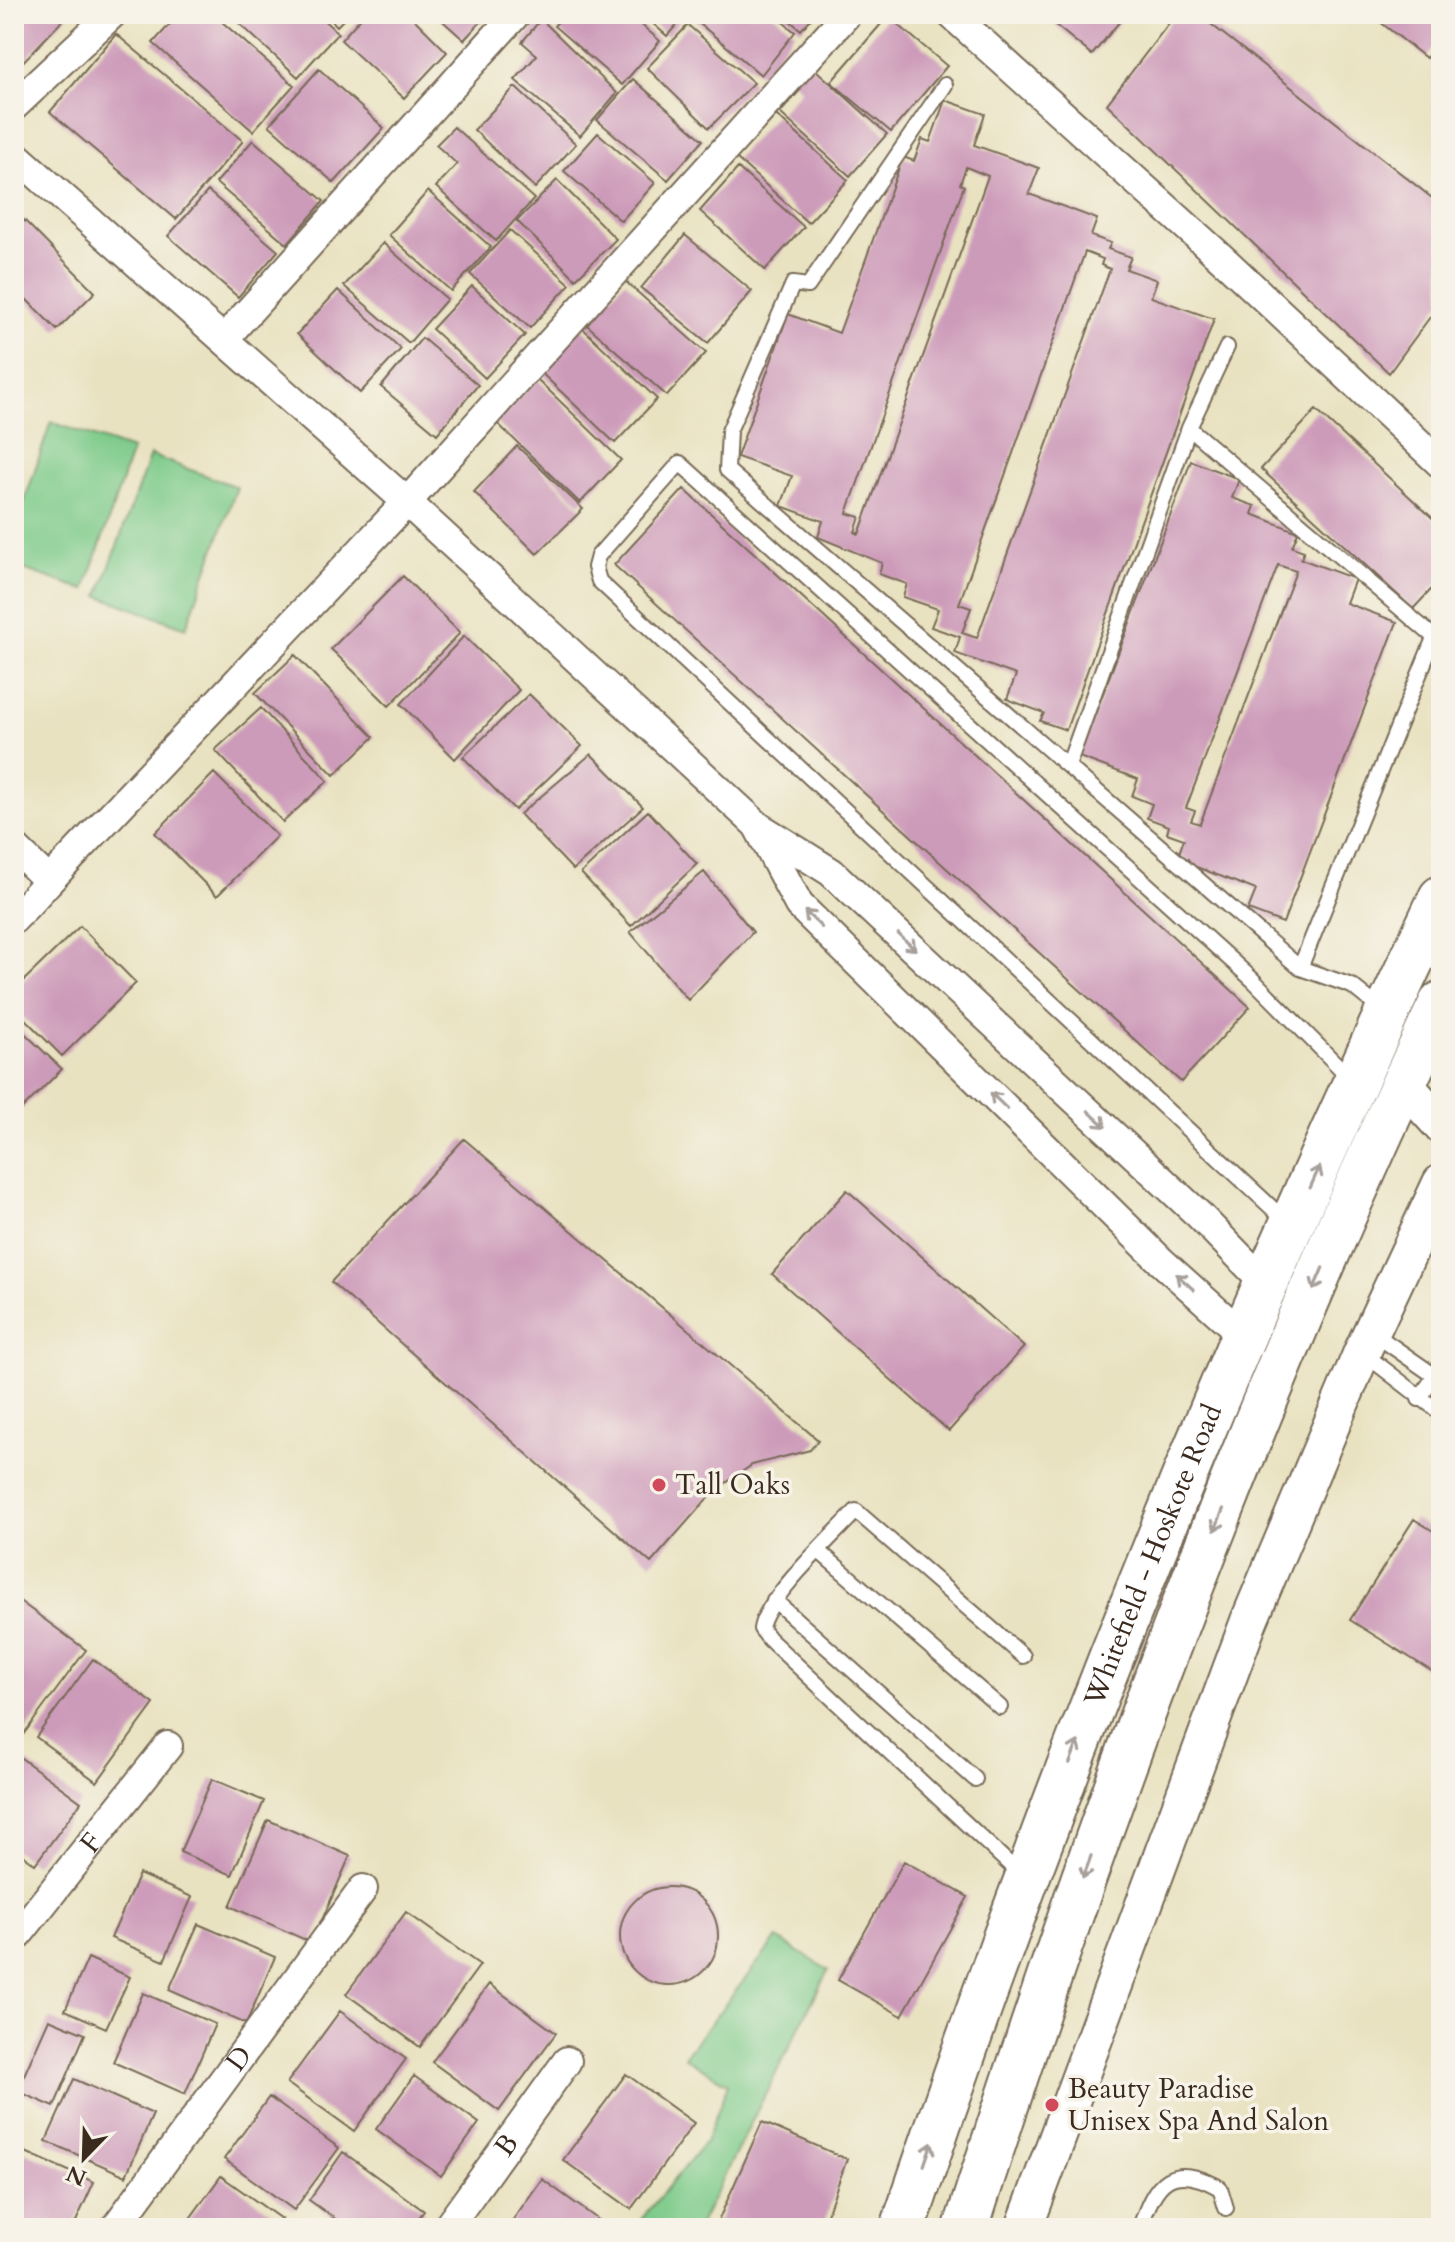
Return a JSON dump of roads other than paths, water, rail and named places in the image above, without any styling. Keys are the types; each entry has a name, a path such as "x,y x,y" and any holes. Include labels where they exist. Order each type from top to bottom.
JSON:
{"main road":[{"name":"Whitefield - Hoskote Road","path":"903,2228 988,1977 1122,1624 1243,1335 1386,1013 1441,898"},
{"name":"Whitefield - Hoskote Road","path":"966,2228 1040,1997 1166,1650 1284,1359 1403,1083 1441,1004"},
{"path":"1058,1794 1107,1811"}],"street":[{"path":"14,106 112,14"},
{"path":"224,339 516,14"},
{"path":"14,919 407,502 847,14"},
{"path":"951,14 1227,263 1441,464"},
{"path":"14,154 407,502 758,826 831,872 1188,1204 1266,1284"},
{"path":"758,826 799,905 1162,1262 1243,1335"},
{"path":"14,847 49,881"},
{"path":"1403,1083 1441,1125"},
{"path":"1024,2228 1249,1621 1367,1343 1441,1183"},
{"name":"F","path":"14,1940 168,1746"},
{"name":"D","path":"115,2228 363,1889"},
{"name":"B","path":"447,2228 567,2061"}],"lane":[{"path":"945,85 808,286 793,284 729,431 727,470 1300,968 1352,986 1386,1013"},
{"path":"1068,766 1189,428 1227,347"},
{"path":"1189,428 1437,640 1300,968"},
{"path":"1292,1227 599,581 595,567 598,556 680,463 1253,980 1305,1036 1356,1084"},
{"path":"1367,1343 1438,1371 1419,1399"},
{"path":"1367,1343 1419,1399 1441,1413"},
{"path":"1023,1656 856,1511 774,1600 761,1629 1025,1879"},
{"path":"820,1552 1000,1707"},
{"path":"774,1600 975,1779"},
{"path":"1140,2228 1150,2196 1168,2177 1195,2174 1220,2188 1226,2208"}],"place":[{"name":"Tall Oaks","path":"659,1485"},
{"name":"Beauty Paradise Unisex Spa And Salon","path":"1052,2105"}]}
